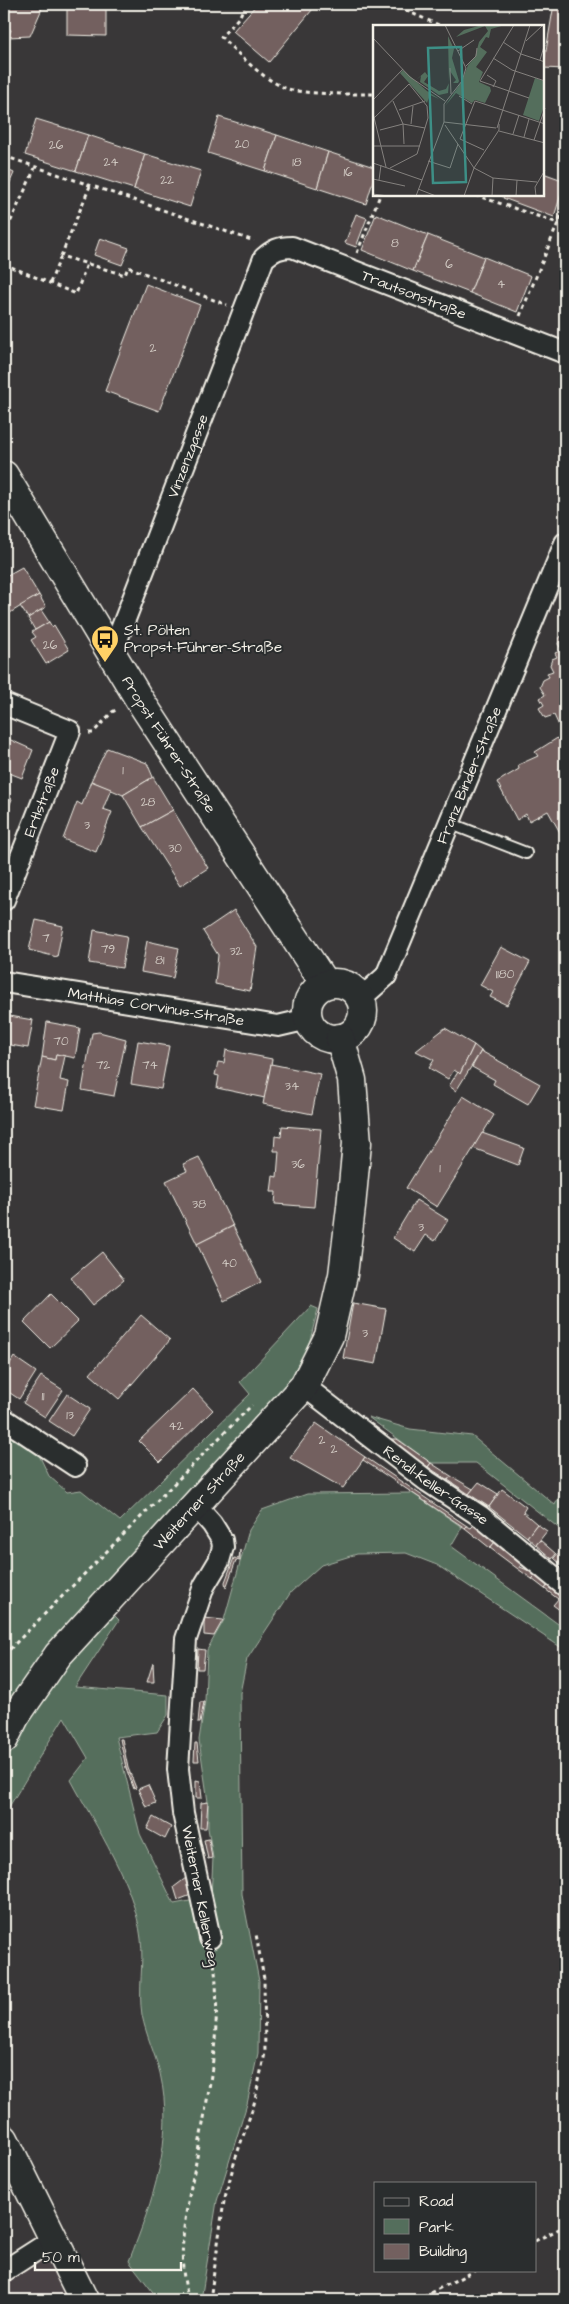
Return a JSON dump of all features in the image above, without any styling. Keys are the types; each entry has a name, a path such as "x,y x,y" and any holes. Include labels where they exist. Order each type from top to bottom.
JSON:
{"street":[{"name":"Trautsonstraße","path":"263,251 292,247 565,353"},
{"name":"Vinzenzgasse","path":"112,653 244,311 263,251"},
{"name":"Propst Führer-Straße","path":"4,475 139,699 325,984"},
{"name":"Franz Binder-Straße","path":"360,999 386,976 565,543"},
{"path":"4,704 70,731"},
{"name":"Ertlstraße","path":"4,900 70,731"},
{"name":"Matthias Corvinus-Straße","path":"4,982 278,1026 308,1018"},
{"path":"335,982 345,985 354,990 360,999 363,1007 360,1024 355,1031 340,1038 329,1038 312,1028 308,1018 308,1002 312,994 325,984 335,982"},
{"name":"Weiterner Straße","path":"4,1739 15,1717 58,1655 304,1386 329,1336 343,1275 356,1143 352,1080 340,1038"},
{"name":"Rendl-Keller-Gasse","path":"304,1386 427,1481 480,1516 565,1586"},
{"path":"4,1419 75,1466"},
{"name":"Weiterner Kellerweg","path":"196,1506 212,1524 222,1540 223,1547 219,1561 204,1586 186,1639 178,1769 183,1813 210,1938"},
{"path":"4,2139 84,2300"},
{"path":"4,2271 54,2239"}],"lane":[{"path":"449,823 526,854"}],"path":[{"path":"245,4 240,16 220,38 262,75 286,89 326,93 373,94"},
{"path":"391,4 439,25"},
{"path":"4,156 263,251"},
{"path":"4,236 35,168"},
{"path":"50,283 90,186"},
{"path":"351,270 380,196"},
{"path":"478,196 558,223"},
{"path":"513,333 565,206"},
{"path":"61,256 126,275 128,267 244,311"},
{"path":"4,264 76,294 87,264"},
{"path":"70,731 93,733 112,712 139,699"},
{"path":"4,1654 255,1402"},
{"path":"210,2300 224,2201 235,2160 254,2104 265,2053 264,1979 256,1934"},
{"name":"Weiterner Kellerweg","path":"189,2300 181,2240 200,2144 215,2035 217,1984 210,1938"},
{"path":"536,2240 565,2226"},
{"path":"416,2300 472,2272"}],"shaded area":[{"path":"50,2254 73,2300 4,2300 4,2282"}],"green space":[{"path":"311,1306 318,1309 309,1344 291,1378 260,1418 50,1646 26,1676 4,1711 4,1431 39,1455 49,1476 67,1492 81,1490 120,1521 250,1394 240,1382"},
{"path":"368,1417 410,1429 472,1436 555,1505 565,1484 565,1533 476,1463 431,1463"},
{"path":"412,1493 462,1527 451,1546 565,1629 565,1650 437,1565 406,1553 357,1554 321,1565 291,1592 247,1659 240,1693 242,1894 259,1981 258,2053 247,2104 217,2201 201,2300 159,2300 129,2261 146,2215 159,2169 165,2122 160,2073 142,2015 142,1948 131,1898 103,1837 71,1780 88,1758 64,1717 4,1815 4,1762 24,1722 44,1691 111,1612 119,1620 75,1687 168,1695 168,1715 157,1732 116,1737 140,1834 174,1904 211,1897 213,1858 208,1828 208,1802 199,1740 205,1701 207,1650 224,1620 249,1530 262,1510 307,1494"}],"building":[{"path":"4,4 44,4 30,36 8,37 11,30 4,26"},
{"path":"257,4 317,4 269,62 233,31"},
{"path":"554,4 565,4 565,69 544,68"},
{"path":"67,6 106,7 106,36 67,35"},
{"path":"219,117 277,135 265,171 208,153"},
{"path":"36,119 88,135 76,171 25,155"},
{"path":"88,135 145,154 134,189 76,171"},
{"path":"277,135 328,152 317,188 265,171"},
{"path":"328,152 373,167 373,181 366,204 317,188"},
{"path":"145,154 201,171 190,207 134,189"},
{"path":"4,168 14,173 4,196"},
{"path":"544,173 565,181 554,217 503,198 504,196 544,196"},
{"path":"356,214 367,218 356,247 345,243"},
{"path":"376,214 428,235 413,271 362,250"},
{"path":"428,235 484,257 470,293 413,271"},
{"path":"100,238 129,248 122,265 94,255"},
{"path":"484,257 531,276 517,312 470,293"},
{"path":"146,284 200,305 159,411 105,391"},
{"path":"22,567 39,595 5,616 4,577"},
{"path":"39,595 46,607 28,618 20,606"},
{"path":"41,610 49,622 35,630 28,618"},
{"path":"49,622 52,627 54,625 69,650 46,664 31,640 36,637 32,632"},
{"path":"565,635 565,725 560,728 554,715 545,718 539,708 544,705 540,698 545,695 540,687 543,680 549,677 547,673 553,671 550,665 552,659 557,657 555,653 562,650 558,644 560,637"},
{"path":"4,737 33,750 22,778 4,771"},
{"path":"559,737 565,748 565,834 562,836 548,811 529,821 526,814 517,820 497,782 519,769 518,765 538,756 535,752"},
{"path":"107,748 147,763 153,777 123,795 91,781"},
{"path":"153,777 173,810 142,827 123,795"},
{"path":"91,781 111,789 103,809 112,812 96,852 63,839 77,802 82,805"},
{"path":"4,795 12,799 4,819"},
{"path":"173,810 208,868 180,886 142,827"},
{"path":"234,910 257,947 250,991 215,984 218,955 203,931"},
{"path":"36,920 63,926 57,957 29,950"},
{"path":"94,930 127,936 122,968 89,963"},
{"path":"147,941 179,948 173,978 141,972"},
{"path":"501,947 530,962 507,1005 490,997 493,992 480,985"},
{"path":"4,1015 33,1020 28,1048 4,1044"},
{"path":"47,1022 80,1028 75,1058 56,1054 55,1060 42,1057"},
{"path":"445,1028 474,1045 460,1074 454,1070 448,1079 429,1068 434,1060 416,1051"},
{"path":"99,1032 126,1039 114,1096 82,1090 92,1033"},
{"path":"138,1041 169,1046 161,1089 131,1084"},
{"path":"474,1045 481,1051 456,1091 449,1086 458,1072 460,1074"},
{"path":"226,1050 272,1059 265,1098 217,1088 219,1076 215,1075 218,1062 224,1063"},
{"path":"481,1051 540,1084 528,1104 493,1084 495,1080 472,1067"},
{"path":"56,1054 65,1056 60,1080 69,1082 64,1110 33,1105 42,1057 55,1060"},
{"path":"271,1064 320,1074 312,1114 263,1104"},
{"path":"463,1096 494,1115 437,1207 406,1188"},
{"path":"282,1126 321,1129 314,1207 275,1204 276,1192 271,1192 273,1176 277,1177 279,1151 274,1151 275,1136 281,1137"},
{"path":"482,1133 524,1148 518,1165 473,1148"},
{"path":"199,1157 233,1226 197,1244 166,1181 187,1171 183,1164"},
{"path":"416,1200 448,1220 435,1241 426,1235 415,1252 393,1238"},
{"path":"233,1226 261,1282 224,1301 197,1244"},
{"path":"102,1252 124,1280 93,1305 71,1278"},
{"path":"51,1294 78,1321 50,1348 24,1322"},
{"path":"353,1303 386,1309 376,1364 343,1358"},
{"path":"141,1315 170,1340 119,1399 90,1374"},
{"path":"14,1357 36,1372 19,1399 4,1389 4,1373"},
{"path":"41,1376 63,1390 45,1417 23,1403"},
{"path":"193,1389 213,1410 160,1462 139,1441"},
{"path":"67,1394 90,1409 72,1436 49,1421"},
{"path":"316,1423 365,1457 343,1488 290,1458"},
{"path":"389,1439 397,1439 431,1463 428,1467"},
{"path":"365,1457 467,1526 465,1528 363,1460"},
{"path":"431,1463 451,1476 448,1480 428,1467"},
{"path":"451,1476 473,1489 469,1494 448,1480"},
{"path":"479,1482 498,1494 489,1507 469,1494"},
{"path":"502,1489 526,1507 523,1512 537,1524 527,1537 489,1507"},
{"path":"537,1524 547,1531 536,1545 527,1537"},
{"path":"474,1525 495,1542 490,1548 465,1528 467,1526 471,1528"},
{"path":"540,1540 556,1554 552,1559 536,1545"},
{"path":"495,1542 523,1563 518,1569 490,1548"},
{"path":"565,1545 565,1568 554,1558"},
{"path":"240,1550 240,1561 236,1560 226,1588 225,1582 234,1558 239,1559"},
{"path":"520,1567 537,1574 532,1579 518,1569"},
{"path":"537,1574 549,1584 545,1589 532,1579"},
{"path":"549,1584 562,1595 558,1599 545,1589"},
{"path":"559,1598 565,1602 565,1614 553,1605"},
{"path":"204,1618 223,1620 214,1636 204,1635"},
{"path":"198,1649 205,1650 203,1669 197,1669"},
{"path":"153,1663 154,1682 147,1682"},
{"path":"200,1702 204,1702 200,1723 198,1723"},
{"path":"120,1739 122,1739 128,1768 136,1788 134,1789 126,1768"},
{"path":"195,1743 197,1743 199,1761 194,1761"},
{"path":"196,1780 200,1781 202,1798 196,1798"},
{"path":"148,1785 156,1803 146,1807 138,1789"},
{"path":"208,1802 206,1828 200,1828 201,1803"},
{"path":"153,1817 171,1827 165,1839 147,1829"},
{"path":"209,1839 212,1858 208,1859 204,1840"},
{"path":"186,1878 191,1895 178,1900 174,1887"}],"place":[{"name":"St. Pölten Propst-Führer-Straße","path":"105,663"}]}
